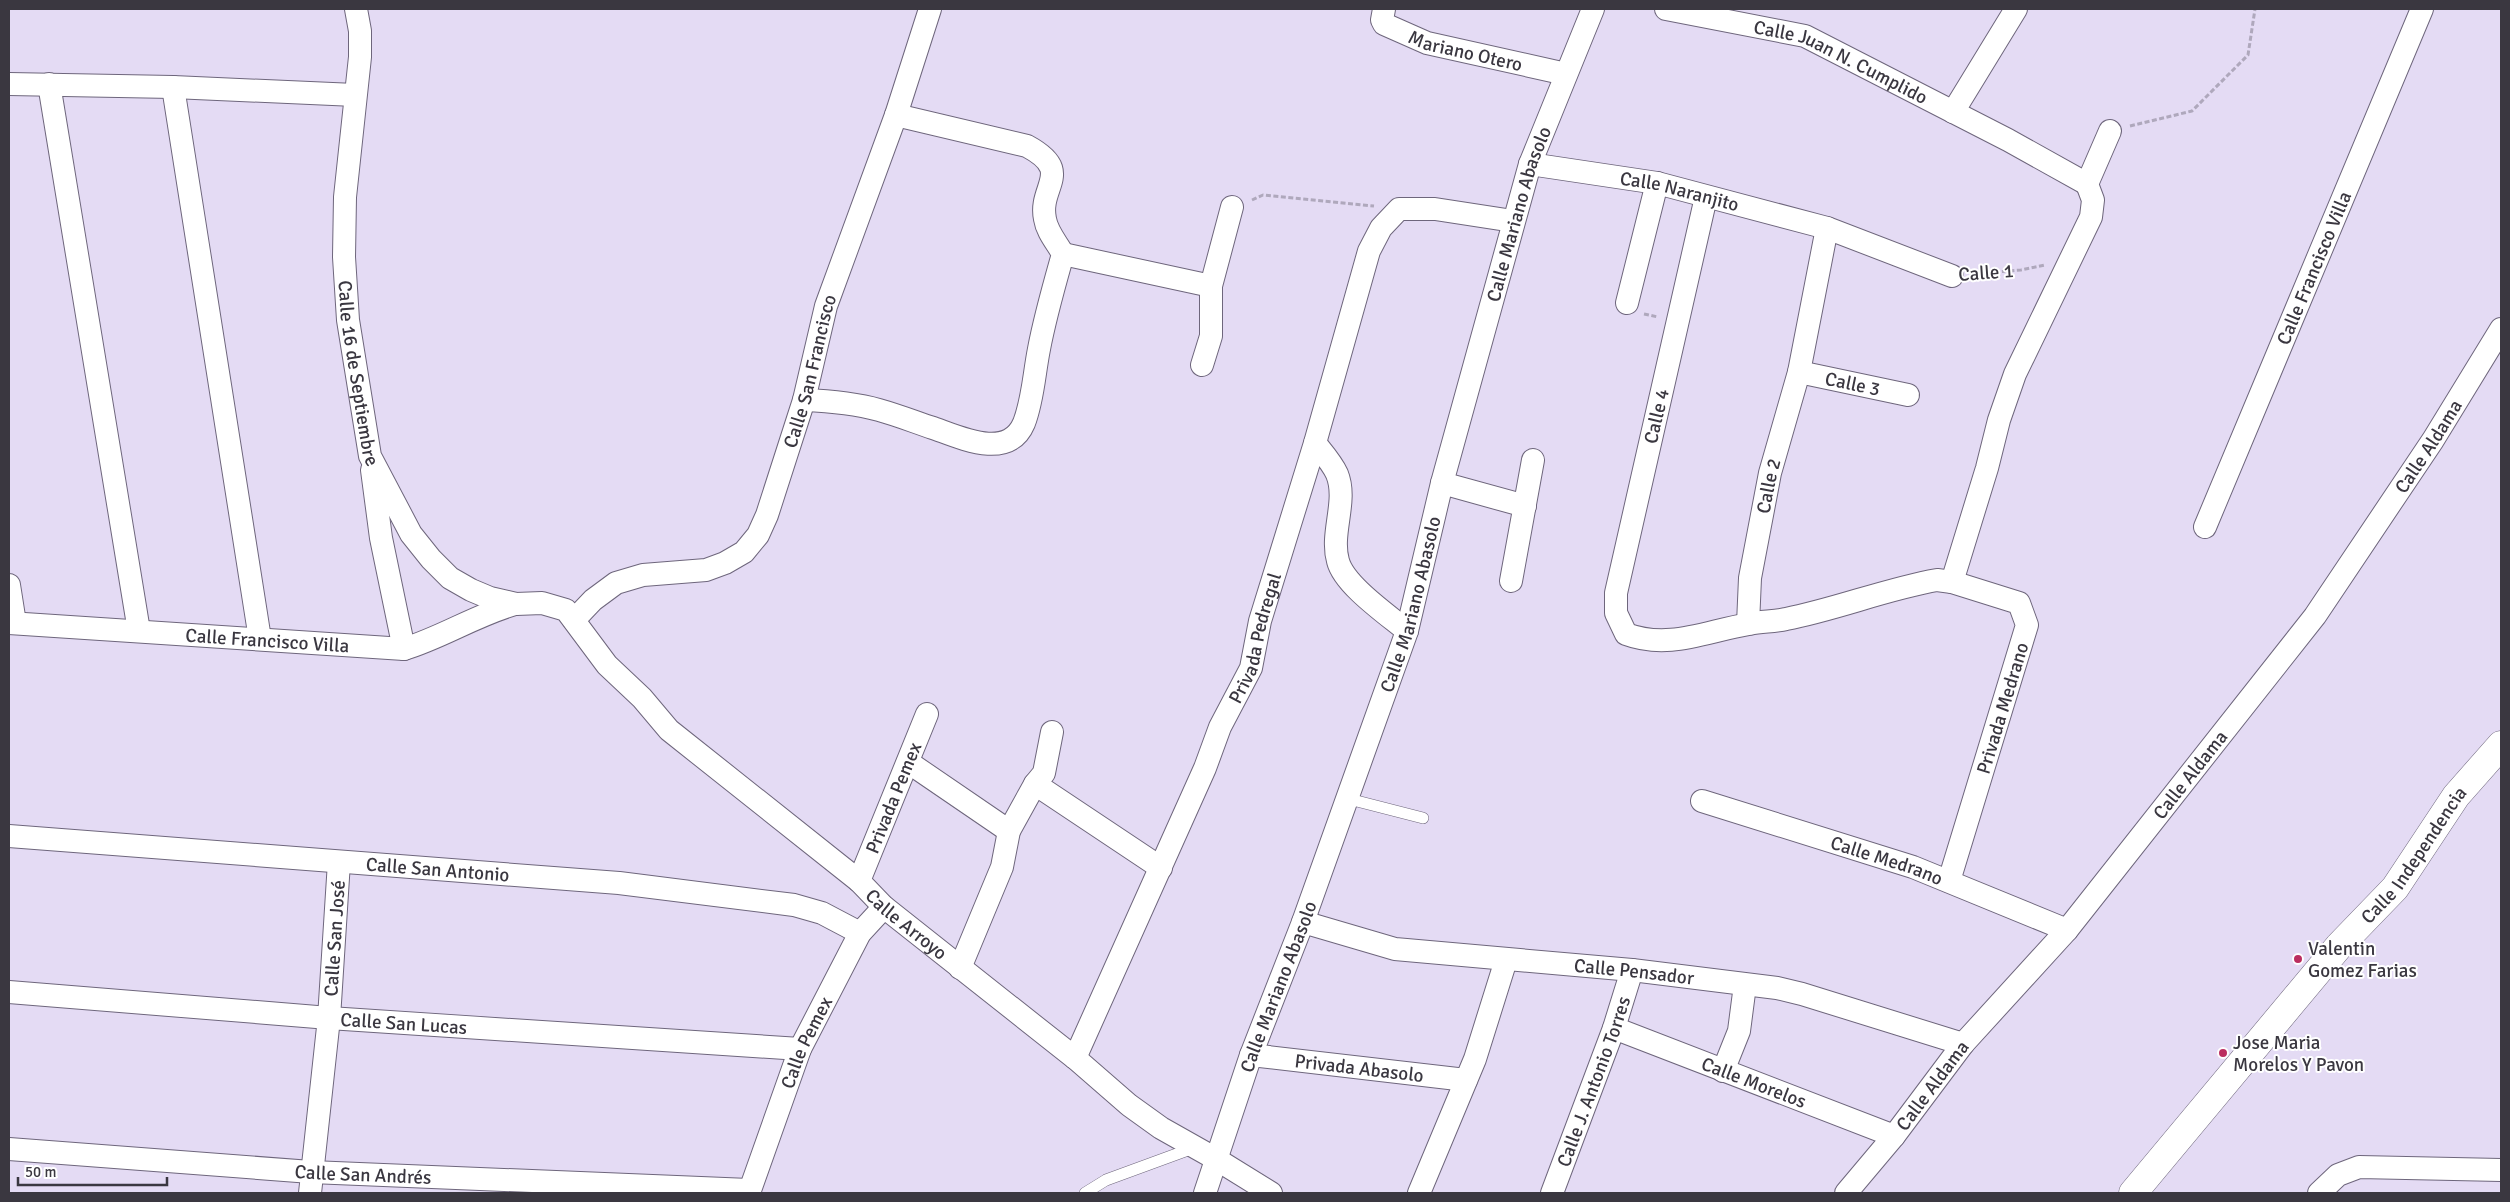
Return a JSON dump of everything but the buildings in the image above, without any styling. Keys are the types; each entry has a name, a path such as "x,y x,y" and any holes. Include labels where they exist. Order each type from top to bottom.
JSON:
{"street":[{"name":"Calle 16 de Septiembre","path":"356,9 360,31 360,57 345,196 344,257 348,320 370,456 411,534 431,559 450,578 490,598 516,604 542,603 555,605 566,610 574,620"},
{"name":"Calle San Francisco","path":"574,620 593,600 616,583 643,575 706,570 725,563 744,552 758,534 768,515 804,400 826,306 896,115 930,9"},
{"name":"Mariano Otero","path":"1384,9 1382,20 1384,24 1427,43 1566,74"},
{"name":"Calle Mariano Abasolo","path":"1205,1193 1251,1055 1303,922 1407,631 1442,483 1530,164 1593,9"},
{"name":"Calle Juan N. Cumplido","path":"1666,9 1804,36 1953,112 2087,184"},
{"path":"1953,112 2016,9"},
{"name":"Calle Francisco Villa","path":"2205,527 2422,9"},
{"path":"9,84 173,87 355,95"},
{"path":"49,84 139,631"},
{"path":"173,87 260,639"},
{"path":"804,400 835,401 878,410 967,441 990,444 1007,442 1023,425 1029,407 1047,311 1063,254 1044,218 1054,178 1049,164 1040,153 1013,142 896,115"},
{"path":"1748,624 1786,619 1921,583 1937,580 1952,582 1987,468 1998,420 2015,374 2093,209 2092,192 2087,184 2110,131"},
{"name":"Calle Naranjito","path":"1530,164 1657,184 1827,228"},
{"path":"1627,303 1657,184"},
{"name":"Calle 4","path":"1706,197 1616,593 1616,613 1626,634 1640,639 1681,640 1748,624"},
{"path":"1202,365 1210,336 1211,286 1232,207"},
{"path":"1399,209 1436,209 1513,221"},
{"name":"Privada Pedregal","path":"1075,1058 1205,768 1220,727 1251,668 1260,622 1315,443 1369,251 1381,228 1399,209"},
{"name":"Calle 1","path":"1827,228 1952,276"},
{"name":"Calle 2","path":"1748,624 1750,578 1770,473 1799,372 1827,228"},
{"path":"1063,254 1211,286"},
{"name":"Calle Aldama","path":"1846,1193 1894,1136 1963,1044 2067,930 2315,616 2433,440 2501,330"},
{"name":"Calle 3","path":"1799,372 1908,395"},
{"path":"1315,443 1333,468 1340,490 1336,523 1338,562 1346,577 1407,631"},
{"path":"370,456 381,538 404,649"},
{"path":"1511,581 1533,460"},
{"path":"1442,483 1525,506"},
{"name":"Privada Medrano","path":"1949,881 2027,625 2019,603 1952,582"},
{"path":"9,585 12,623"},
{"name":"Calle Francisco Villa","path":"12,623 404,649 429,641 482,614 516,604"},
{"name":"Calle Arroyo","path":"574,620 607,665 642,698 669,730 859,880 884,907 1075,1058 1129,1105 1162,1128 1216,1158 1271,1193"},
{"name":"Privada Pemex","path":"859,880 927,714"},
{"path":"960,968 1002,867 1009,830 1035,784 1044,773 1052,732"},
{"name":"Calle Independencia","path":"2133,1193 2339,946 2395,888 2456,796 2501,745"},
{"path":"908,762 1009,830"},
{"path":"1035,784 1161,868"},
{"name":"Calle Medrano","path":"1702,801 1913,867 2067,930"},
{"name":"Calle San Antonio","path":"9,836 619,883 794,905 822,913 860,933"},
{"name":"Calle San José","path":"311,1183 329,1018 339,862"},
{"name":"Calle Pemex","path":"749,1191 800,1048 860,933 884,907"},
{"name":"Calle Pensador","path":"1303,922 1395,949 1632,970 1745,986 1777,988 1963,1044"},
{"path":"1419,1193 1466,1080 1506,960"},
{"name":"Calle J. Antonio Torres","path":"1559,1191 1632,970"},
{"path":"1723,1071 1739,1030 1745,986"},
{"name":"Calle San Lucas","path":"9,992 329,1018 800,1048"},
{"name":"Calle Morelos","path":"1614,1028 1894,1136"},
{"name":"Privada Abasolo","path":"1251,1055 1466,1080"},
{"name":"Calle San Andrés","path":"9,1149 311,1183 749,1191"},
{"path":"2319,1193 2338,1175 2359,1166 2501,1170"}],"lane":[{"path":"1346,798 1423,818"},
{"path":"1085,1193 1106,1180 1196,1147"}],"path":[{"path":"2110,131 2192,111 2248,55 2255,9"},
{"path":"1232,207 1263,195 1399,209"},
{"name":"Calle 1","path":"1952,276 2020,270 2071,259"},
{"path":"1627,303 1636,312 1678,321"}],"place":[{"name":"Valentin Gomez Farias","path":"2298,959"},
{"name":"Jose Maria Morelos Y Pavon","path":"2223,1053"}]}
